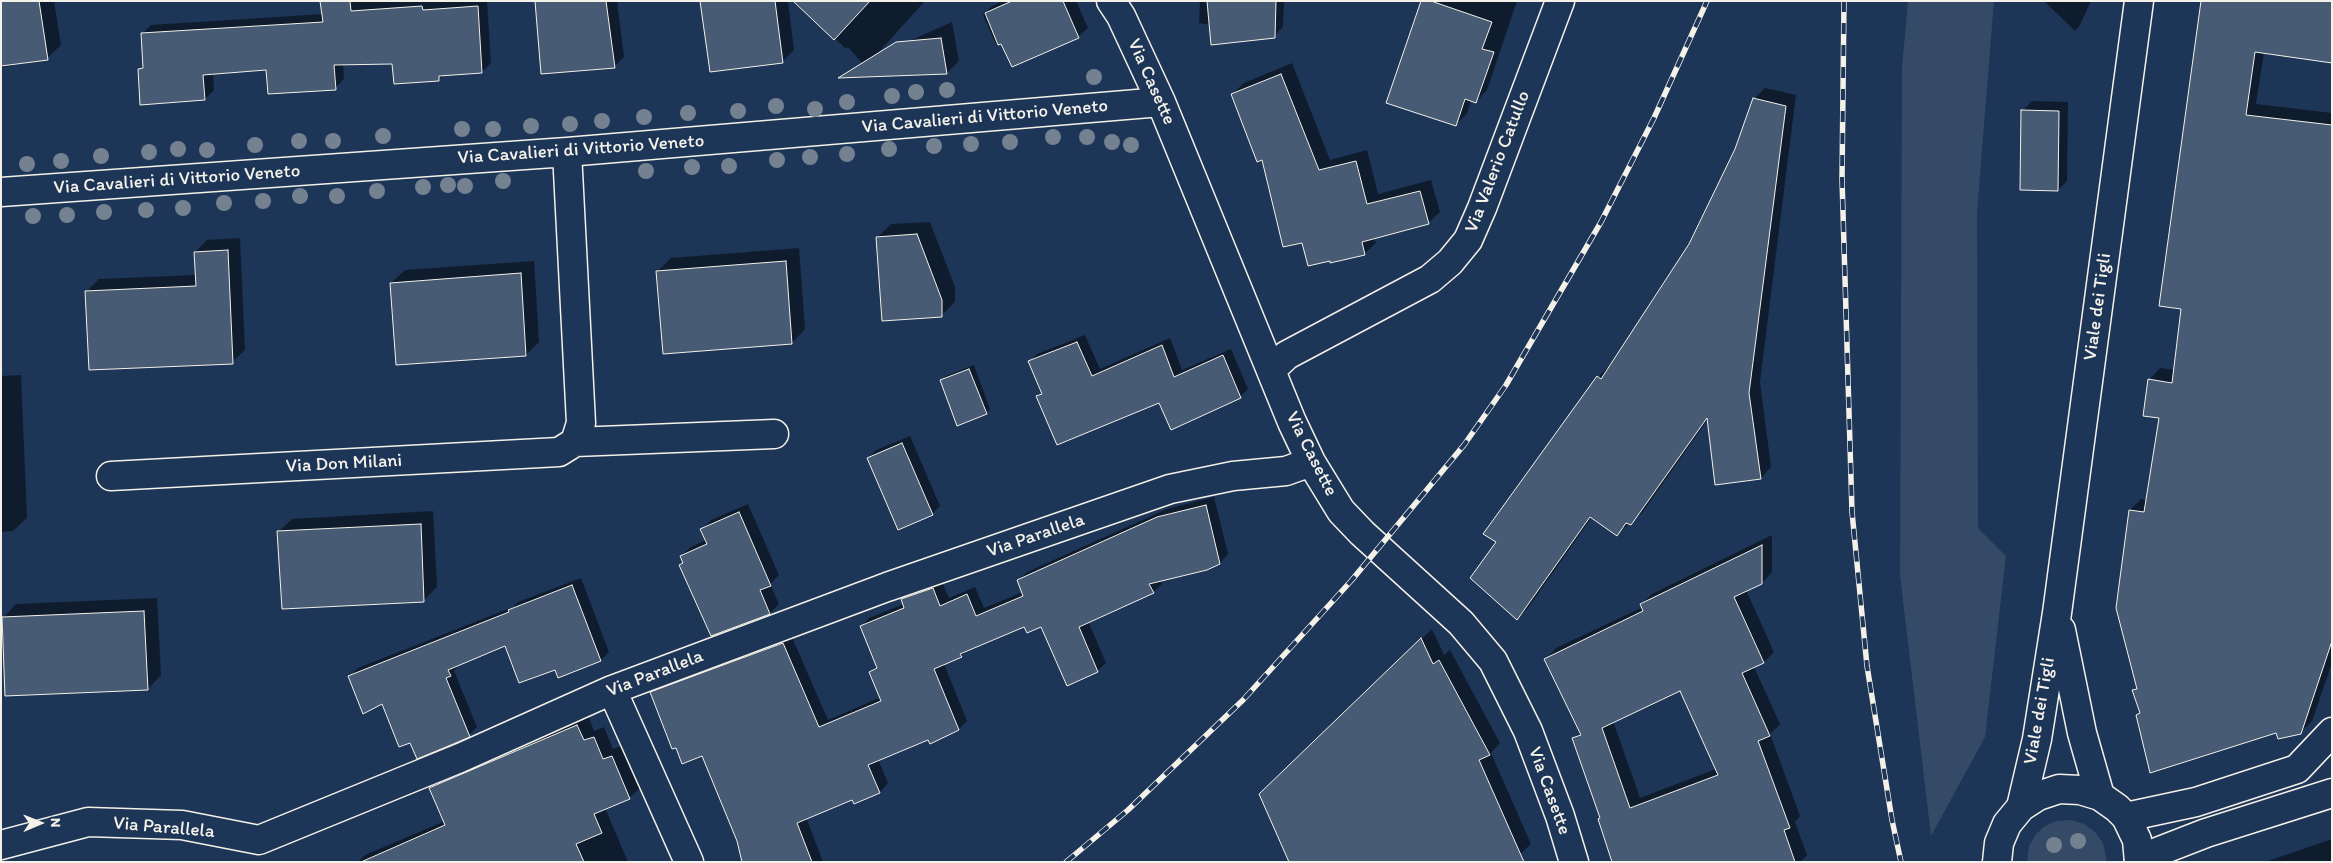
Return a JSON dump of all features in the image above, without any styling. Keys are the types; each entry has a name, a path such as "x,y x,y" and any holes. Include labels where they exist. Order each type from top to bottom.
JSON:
{"street":[{"name":"Via Valerio Catullo","path":"1271,370 1287,355 1430,279 1450,262 1468,240 1482,208 1560,1"},
{"name":"Viale dei Tigli","path":"2021,807 2037,739 2057,613 2139,1"},
{"name":"Via Casette","path":"1121,6 1271,370 1311,462 1341,510 1362,533 1461,623 1492,661 1528,731 1560,816 1574,862"},
{"name":"Via Cavalieri di Vittorio Veneto","path":"1,192 567,152 1161,102"},
{"path":"567,152 581,423 575,442"},
{"name":"Via Don Milani","path":"111,476 559,452 575,442 774,434"},
{"name":"Via Parallela","path":"1,846 88,822 182,825 259,840 460,758 612,690 887,587 1170,489 1233,476 1286,471 1311,462"},
{"name":"Viale dei Tigli","path":"2057,613 2082,733 2100,796"},
{"path":"612,690 689,862"},
{"path":"2126,817 2196,802 2297,769 2332,732"},
{"path":"1997,862 1999,843 2007,824 2021,807 2038,796 2059,789 2080,790 2100,796 2117,808 2126,817 2137,840 2139,860 2206,833 2332,793"}],"shaded area":[{"path":"1908,1 1994,1 1977,212 1978,528 2006,556 1985,737 1931,836 1900,575 1902,68"},
{"path":"2071,820 2084,824 2095,832 2103,843 2107,862 2027,862 2029,846 2036,834 2045,826 2057,821"}],"building":[{"path":"1,1 39,1 48,60 1,66"},
{"path":"320,1 350,1 351,11 422,6 423,10 478,6 482,73 439,76 439,81 394,84 392,64 334,65 336,90 268,94 266,70 203,75 205,100 140,105 138,69 143,68 141,33 323,22"},
{"path":"535,1 606,1 615,68 541,74"},
{"path":"700,1 775,1 783,63 710,72"},
{"path":"793,1 870,1 834,40"},
{"path":"1012,1 1063,1 1079,38 1012,67 1001,44 998,45 985,13"},
{"path":"1207,1 1276,1 1275,38 1211,45"},
{"path":"1421,1 1431,1 1492,22 1482,49 1494,52 1476,103 1465,99 1456,126 1386,103"},
{"path":"2201,1 2332,1 2332,63 2255,52 2246,115 2332,125 2332,641 2301,734 2278,739 2276,733 2150,773 2136,715 2140,713 2132,690 2137,689 2116,608 2129,510 2144,512 2159,418 2143,416 2148,379 2172,383 2181,309 2159,306"},
{"path":"941,38 947,74 838,78 896,42"},
{"path":"1281,74 1319,170 1356,161 1367,204 1420,191 1429,224 1362,242 1365,255 1330,263 1330,261 1308,266 1302,243 1283,247 1262,160 1257,162 1231,94"},
{"path":"1753,98 1786,106 1749,393 1761,479 1715,485 1707,418 1631,525 1626,523 1617,536 1590,517 1517,620 1470,578 1496,542 1483,534 1597,376 1601,379 1689,244 1735,149"},
{"path":"2021,110 2059,111 2058,191 2020,190"},
{"path":"917,234 942,300 942,317 882,321 876,237"},
{"path":"228,250 233,364 89,370 85,291 196,286 194,252"},
{"path":"786,261 792,344 663,354 656,271"},
{"path":"521,273 526,356 396,365 390,283"},
{"path":"1077,342 1092,376 1162,345 1174,377 1223,355 1241,398 1171,430 1159,403 1057,445 1036,396 1042,394 1028,361"},
{"path":"969,369 987,414 957,426 940,380"},
{"path":"902,443 933,515 898,530 867,458"},
{"path":"1206,505 1220,564 1207,570 1149,584 1154,593 1079,627 1098,672 1067,686 1041,627 1027,633 1024,627 960,654 962,657 934,669 959,730 930,744 928,740 868,765 880,793 854,804 852,800 797,823 812,862 742,862 737,841 702,756 682,764 676,748 672,749 650,692 783,643 819,727 881,701 869,672 877,668 860,626 904,608 901,599 933,588 940,606 967,594 976,616 1023,596 1017,580 1157,517"},
{"path":"739,512 771,586 760,590 770,614 711,636 679,565 683,563 680,556 707,544 700,529"},
{"path":"421,524 424,602 282,609 277,531"},
{"path":"1762,545 1762,584 1734,597 1764,663 1742,673 1770,736 1758,741 1790,828 1784,830 1795,862 1612,862 1598,819 1600,818 1572,738 1581,735 1544,659 1643,611 1640,604","holes":["1680,691 1718,775 1630,808 1602,728"]},
{"path":"572,585 601,661 558,678 555,670 519,683 505,646 448,670 451,676 446,678 470,737 417,759 410,743 399,747 382,704 363,714 348,676"},
{"path":"144,611 148,690 5,696 2,617"},
{"path":"1421,638 1433,664 1439,660 1490,755 1479,760 1524,862 1289,862 1259,794"},
{"path":"577,725 584,740 594,737 603,759 612,756 630,799 594,814 602,833 576,844 584,862 361,862 445,825 429,788"}],"railway":[{"path":"1066,862 1128,810 1243,700 1351,581 1464,445 1506,385 1601,222 1654,118 1707,1"},
{"path":"1844,1 1842,179 1852,512 1867,666 1892,820 1901,862"}]}
